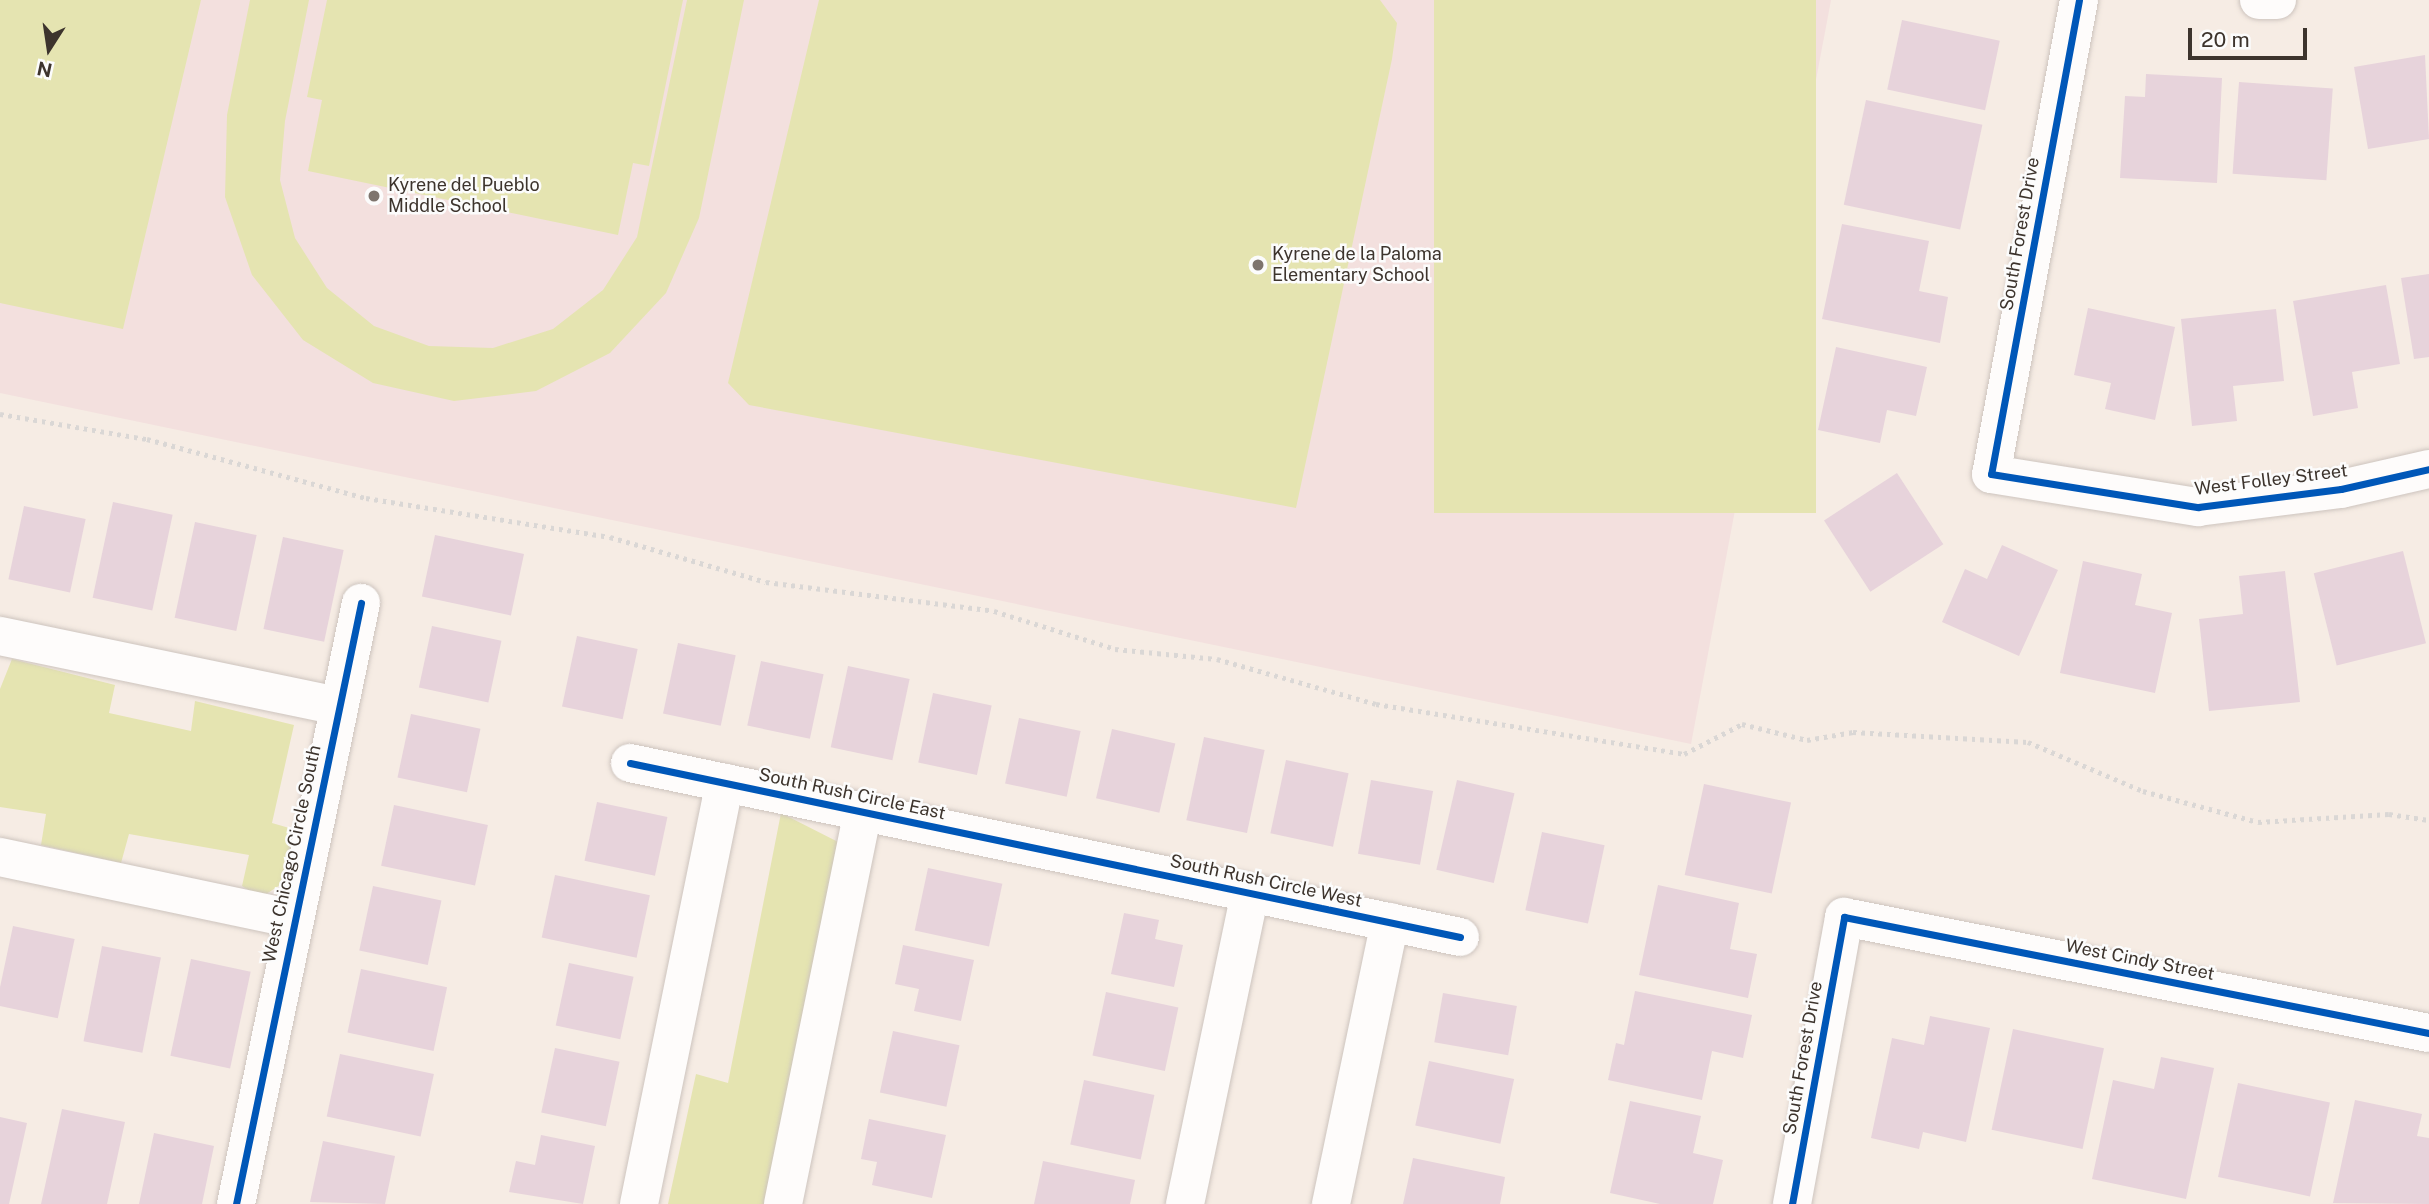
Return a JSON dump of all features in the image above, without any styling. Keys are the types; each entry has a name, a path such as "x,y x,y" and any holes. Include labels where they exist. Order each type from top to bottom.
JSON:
{"street":[{"name":"South Forest Drive","path":"1992,474 2079,0"},
{"path":"2259,0 2277,0"},
{"name":"West Folley Street","path":"1992,474 2198,507 2341,489 2429,469"},
{"name":"West Chicago Circle South","path":"236,1204 361,603"},
{"path":"0,636 339,706"},
{"name":"South Rush Circle East","path":"630,763 1067,855"},
{"path":"639,1204 725,783"},
{"name":"South Rush Circle East","path":"783,1204 863,812"},
{"name":"South Rush Circle West","path":"1067,855 1460,937"},
{"name":"West Chicago Circle South","path":"0,857 295,919"},
{"name":"South Rush Circle West","path":"1185,1204 1250,894"},
{"name":"South Forest Drive","path":"1792,1204 1844,917"},
{"name":"West Cindy Street","path":"1844,917 2429,1033"},
{"path":"1331,1204 1391,922"}],"path":[{"path":"0,414 147,439 366,498 610,537 766,582 994,611 1115,649 1217,659 1376,704 1685,754 1742,724 1807,740 1853,732 2028,742 2143,791 2258,822 2389,814 2429,820"}],"shaded area":[{"name":"Kyrene de la Paloma Elementary School","path":"0,0 1831,0 1691,744 0,393"}],"green space":[{"path":"0,0 201,0 123,329 0,303"},
{"path":"250,0 309,0 285,121 280,180 295,238 327,288 374,326 429,346 493,348 553,329 603,290 637,237 687,0 744,0 699,218 666,293 610,353 536,391 454,401 373,383 303,340 252,275 225,197 227,115"},
{"path":"327,0 683,0 649,166 633,163 618,235 308,171 322,100 307,97"},
{"path":"819,0 1380,0 1397,23 1392,59 1296,508 749,405 728,383"},
{"path":"1434,0 1816,0 1816,513 1434,513"},
{"path":"12,659 115,685 109,713 191,731 195,701 294,725 272,823 303,832 294,876 260,898 242,886 249,855 129,834 121,863 41,845 46,814 0,807 0,689"},
{"path":"781,813 848,847 765,1204 668,1204 696,1074 728,1083"}],"building":[{"path":"1902,20 2000,41 1985,110 1887,89"},
{"path":"2425,55 2429,139 2368,149 2354,67"},
{"path":"2146,74 2222,78 2217,183 2120,178 2125,96 2145,97"},
{"path":"2239,82 2333,89 2326,180 2233,174"},
{"path":"1866,100 1982,125 1960,229 1844,205"},
{"path":"1842,224 1929,241 1919,291 1948,297 1940,343 1822,319"},
{"path":"2429,274 2429,357 2414,359 2401,278"},
{"path":"2386,285 2400,364 2352,372 2358,408 2313,416 2293,301"},
{"path":"2088,308 2175,327 2155,420 2105,409 2111,383 2074,375"},
{"path":"2276,309 2284,381 2233,386 2237,421 2192,426 2181,319"},
{"path":"1836,347 1927,367 1916,416 1887,410 1880,443 1818,430"},
{"path":"1897,473 1943,544 1870,592 1824,520"},
{"path":"113,502 173,515 152,611 93,598"},
{"path":"24,506 86,519 70,592 8,579"},
{"path":"195,522 257,535 236,631 175,618"},
{"path":"435,535 524,554 511,616 422,597"},
{"path":"283,537 344,550 324,642 263,629"},
{"path":"2002,545 2058,570 2019,656 1942,622 1965,569 1987,579"},
{"path":"2403,551 2426,643 2337,665 2314,573"},
{"path":"2083,561 2142,574 2135,605 2172,613 2155,693 2060,673"},
{"path":"2285,571 2300,702 2209,711 2199,619 2243,614 2239,576"},
{"path":"432,626 501,641 488,702 419,688"},
{"path":"577,636 638,649 623,719 562,706"},
{"path":"678,643 736,655 721,726 663,713"},
{"path":"761,661 824,674 810,739 747,726"},
{"path":"848,666 910,679 892,760 831,747"},
{"path":"933,693 992,705 977,775 918,762"},
{"path":"411,714 480,729 467,792 397,778"},
{"path":"1019,718 1081,731 1067,797 1005,784"},
{"path":"1112,729 1175,744 1159,813 1096,798"},
{"path":"1204,737 1265,750 1247,833 1186,820"},
{"path":"1286,760 1349,773 1333,847 1270,833"},
{"path":"1371,780 1433,791 1420,865 1358,854"},
{"path":"1457,780 1514,793 1494,883 1436,870"},
{"path":"1704,784 1791,803 1772,893 1685,875"},
{"path":"597,802 667,817 655,876 585,861"},
{"path":"394,805 488,825 475,886 381,866"},
{"path":"1542,832 1605,845 1588,924 1525,910"},
{"path":"928,868 1002,884 989,946 915,931"},
{"path":"555,875 650,895 637,958 542,938"},
{"path":"1658,885 1739,903 1730,949 1757,954 1748,998 1639,975"},
{"path":"373,886 441,901 428,965 359,951"},
{"path":"1124,913 1159,920 1155,939 1183,945 1174,987 1111,974"},
{"path":"13,926 75,939 58,1018 0,1006 0,987"},
{"path":"903,945 974,960 961,1021 914,1011 919,989 895,984"},
{"path":"102,946 161,957 142,1053 83,1041"},
{"path":"191,959 251,972 230,1069 170,1056"},
{"path":"569,963 634,977 620,1039 556,1026"},
{"path":"361,969 447,987 434,1051 347,1033"},
{"path":"1635,991 1752,1015 1743,1058 1712,1051 1702,1100 1608,1080 1616,1043 1624,1045"},
{"path":"1106,992 1178,1007 1165,1071 1092,1056"},
{"path":"1443,993 1517,1006 1508,1055 1434,1042"},
{"path":"1930,1016 1990,1028 1966,1142 1923,1132 1919,1149 1871,1138 1892,1038 1924,1045"},
{"path":"2013,1029 2104,1048 2083,1149 1992,1130"},
{"path":"893,1031 960,1045 946,1107 880,1093"},
{"path":"555,1048 620,1062 606,1126 541,1113"},
{"path":"340,1054 434,1074 421,1137 327,1117"},
{"path":"2161,1057 2214,1068 2186,1199 2092,1179 2113,1080 2154,1089"},
{"path":"1429,1061 1514,1079 1500,1144 1415,1126"},
{"path":"1084,1080 1154,1095 1141,1160 1070,1145"},
{"path":"2238,1083 2330,1103 2310,1196 2218,1177"},
{"path":"2355,1100 2422,1114 2417,1136 2429,1138 2429,1204 2333,1203"},
{"path":"1630,1101 1701,1116 1693,1153 1723,1160 1713,1204 1660,1204 1610,1193"},
{"path":"62,1109 125,1122 107,1204 41,1204"},
{"path":"0,1117 27,1123 9,1204 0,1204"},
{"path":"869,1119 946,1135 932,1198 872,1185 877,1162 861,1159"},
{"path":"154,1133 214,1146 202,1204 139,1204"},
{"path":"541,1135 595,1146 583,1204 509,1192 516,1161 535,1165"},
{"path":"323,1141 395,1156 385,1204 310,1202"},
{"path":"1413,1158 1505,1177 1500,1204 1403,1204"},
{"path":"1043,1161 1135,1180 1130,1204 1034,1204"}],"cycle path":[{"path":"2079,0 1991,474 2198,507 2341,489 2429,469"},
{"path":"236,1204 361,603"},
{"path":"630,763 1460,937"},
{"path":"1792,1204 1844,917 2429,1033"}],"place":[{"name":"Kyrene del Pueblo Middle School","path":"374,196"},
{"name":"Kyrene de la Paloma Elementary School","path":"1258,265"}]}
